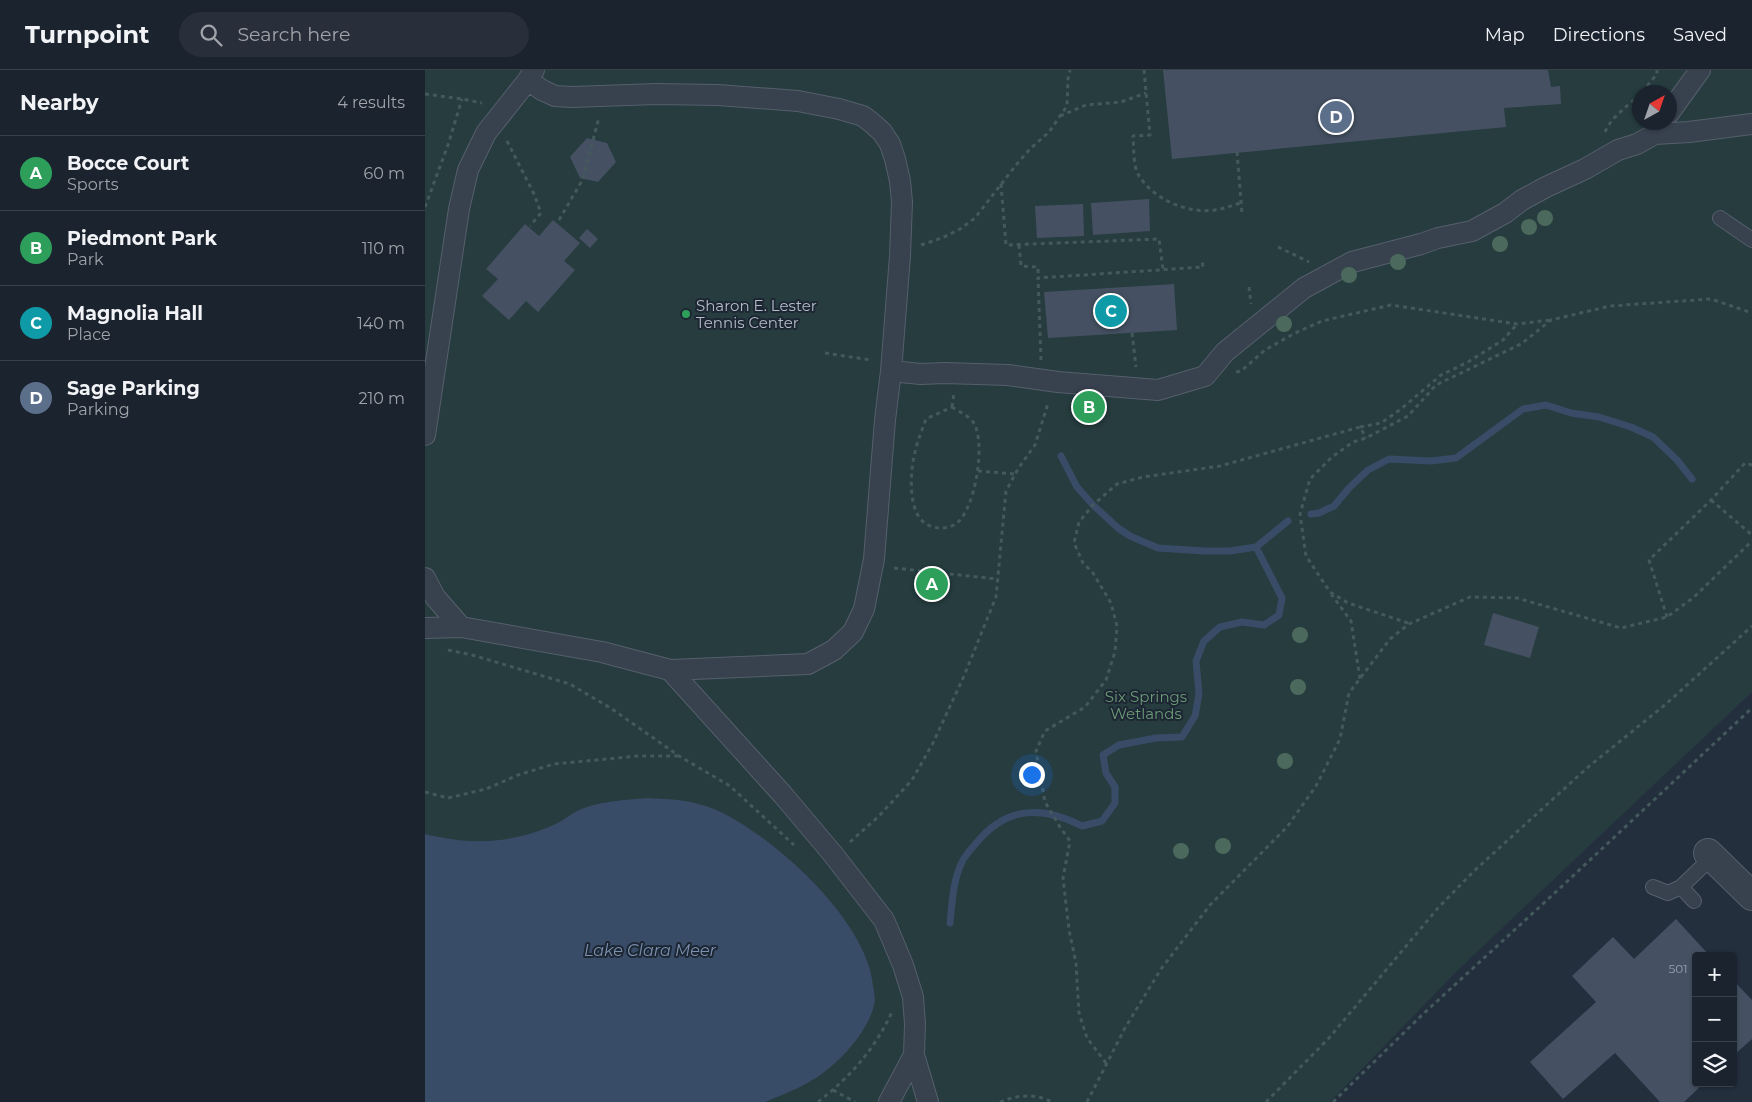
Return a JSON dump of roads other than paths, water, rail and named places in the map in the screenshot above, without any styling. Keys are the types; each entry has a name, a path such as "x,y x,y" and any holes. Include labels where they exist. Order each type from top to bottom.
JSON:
{"street":[{"path":"1677,102 1701,70"},
{"path":"425,435 459,210 468,170 486,132 531,75 542,90 555,96 718,95 798,101 863,116 882,132 890,144 900,181 902,202 901,246 873,565 864,609 853,632 834,650 808,664 670,670 602,652 461,627 425,628"},
{"path":"1674,130 1689,132 1752,124"},
{"path":"891,367 921,374 1008,375 1042,380 1158,390 1205,376 1225,352 1304,288 1331,273 1352,262 1438,238 1472,231 1505,214 1522,200 1585,169 1618,150 1637,144 1656,130"},
{"path":"425,578 435,597 461,627"},
{"path":"670,670 783,795 832,853 884,920 903,965 913,997 915,1024 914,1055 928,1102"},
{"path":"1710,855 1752,896"},
{"path":"889,1102 914,1055"}],"lane":[{"path":"1720,218 1752,240"},
{"path":"1653,887 1668,893 1681,887 1710,855"},
{"path":"1681,887 1695,901"}],"water":[{"name":"Lake Clara Meer","path":"647,798 689,802 714,809 763,838 813,882 836,908 854,934 867,961 875,1001 866,1026 859,1036 825,1072 797,1088 765,1102 425,1102 425,834 457,840 503,840 549,827 587,807 613,801"}],"waterway":[{"path":"1311,514 1319,513 1334,506 1368,470 1389,459 1431,461 1456,458 1523,409 1546,405 1571,413 1599,417 1631,427 1653,437 1677,460 1692,479"},
{"path":"1061,456 1077,487 1093,505 1118,528 1130,536 1158,548 1230,551 1256,547 1288,521"},
{"path":"950,923 953,892 963,859 989,829 1001,821 1027,813 1054,815 1082,826 1102,821 1115,803 1115,787 1106,773 1103,755 1119,745 1156,738 1182,737 1195,716 1199,694 1196,661 1204,641 1220,627 1242,622 1264,625 1279,615 1282,598 1256,547"}],"place":[{"name":"Sage Parking","path":"1336,117"},
{"name":"Magnolia Hall","path":"1111,311"},
{"name":"Sharon E. Lester Tennis Center","path":"686,314"},
{"name":"Piedmont Park","path":"1089,407"},
{"name":"Bocce Court","path":"932,584"}],"park label":[{"name":"Six Springs Wetlands","path":"1146,704"}]}
